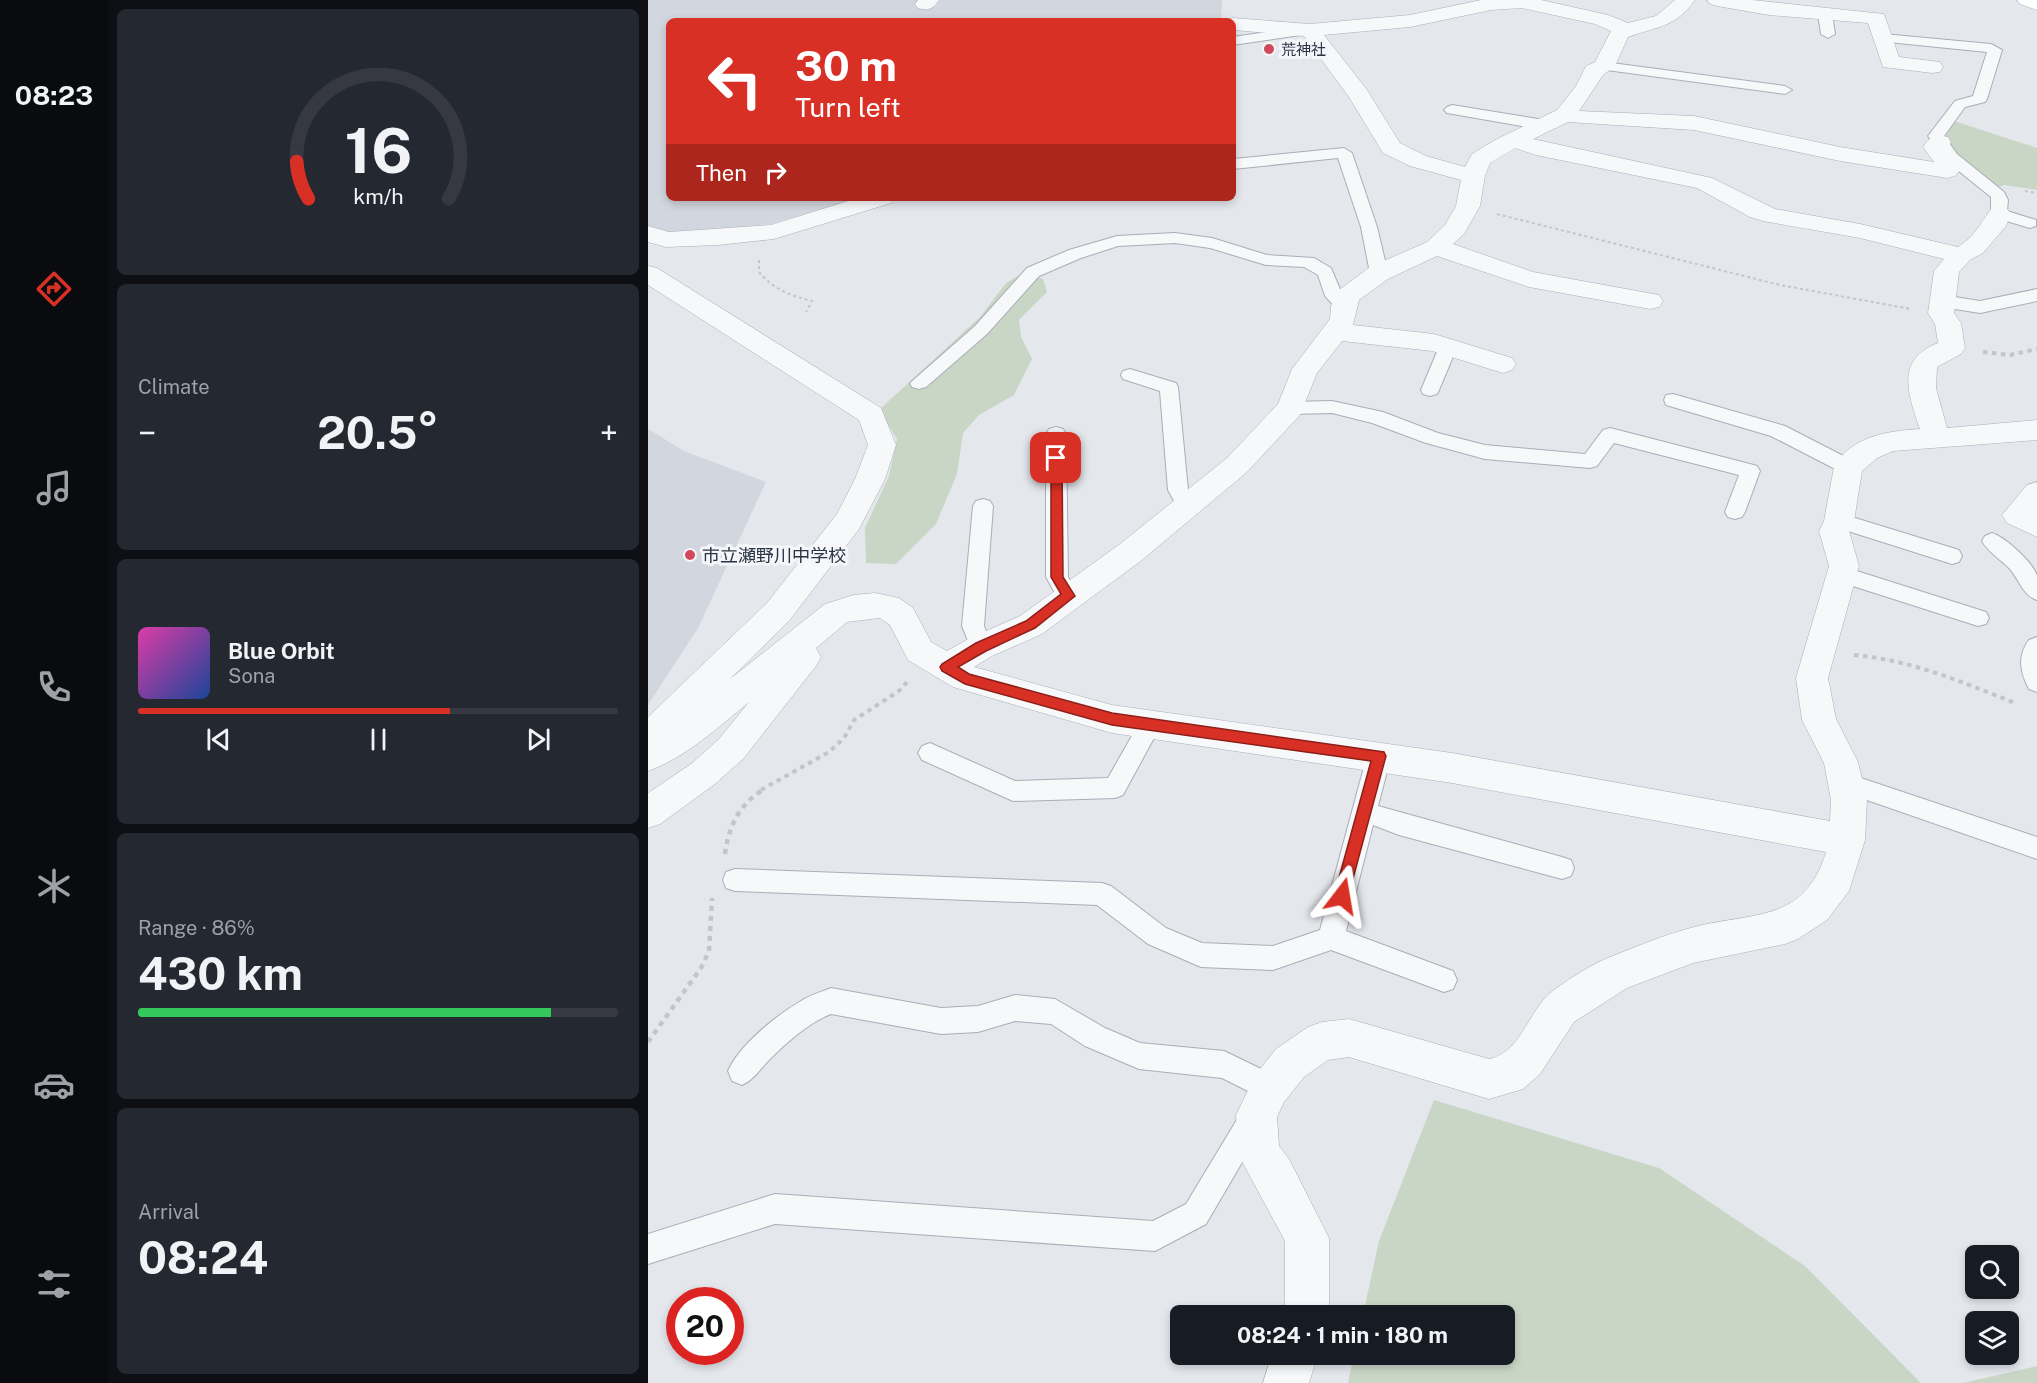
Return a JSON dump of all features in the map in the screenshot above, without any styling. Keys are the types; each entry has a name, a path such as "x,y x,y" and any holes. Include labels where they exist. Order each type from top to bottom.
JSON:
{"main road":[{"path":"2027,0 2037,4"}],"street":[{"path":"938,663 1031,625 1131,552 1237,465 1290,408 1305,369 1336,332 1343,319 1348,296 1380,273 1436,247 1455,229 1468,206 1473,176 1480,159 1554,120 1586,87 1593,71 1604,66 1620,33 1659,24 1672,17 1685,0"},
{"path":"1717,0 1769,9 1826,24 1877,18 1890,63 1932,67"},
{"path":"1236,24 1310,30 1410,21 1491,4 1522,2 1602,19 1626,30"},
{"path":"1310,30 1359,95 1391,148 1418,160 1473,176"},
{"path":"1554,120 1581,118 1694,123 1840,154 1947,171 1950,168 1934,147 1940,142"},
{"path":"1515,140 1536,148 1704,183 1758,212 1772,216 1860,231 1961,255"},
{"path":"648,233 666,240 718,238 774,232 873,201"},
{"path":"1936,436 1923,391 1921,372 1926,362 1935,354 1952,348 1948,323 1942,307 1947,271 1961,255 1974,248 1997,221 1999,214"},
{"path":"1436,247 1529,279 1650,301"},
{"path":"648,274 871,416 882,445 870,479 848,521 778,612 648,739"},
{"path":"1336,332 1434,343 1503,364"},
{"path":"1307,1305 1307,1238 1274,1174 1259,1154 1263,1101 1290,1063 1322,1041 1349,1038 1489,1079 1509,1074 1526,1060 1560,1009 1614,974 1693,945 1785,927 1814,908 1836,879 1846,840 1849,800 1846,783 1841,762 1819,720 1812,678 1844,566 1834,531 1839,520 1848,467 1867,451 1888,441 2036,431"},
{"path":"2037,493 2017,515 2037,526"},
{"path":"648,756 687,733 836,613 875,604 888,608 902,617 918,651 965,678 1112,719 1379,756 1846,840"},
{"path":"648,813 703,774 730,749 806,656 820,628"},
{"path":"1287,1383 1292,1365"}],"lane":[{"path":"1236,41 1310,30"},
{"path":"1883,38 1995,50 1980,99 1960,104 1936,136 1951,157 1998,195 1999,214 2030,223"},
{"path":"1604,66 1785,90"},
{"path":"1452,110 1554,120"},
{"path":"1236,156 1259,161 1344,153 1369,227 1380,273"},
{"path":"919,383 981,330 1033,272 1075,254 1118,241 1142,238 1192,239 1266,260 1308,262 1325,272 1334,296 1344,306"},
{"path":"1942,307 1980,307 2037,295"},
{"path":"1430,390 1448,347"},
{"path":"1130,375 1169,387 1178,490 1187,507"},
{"path":"1673,400 1778,431 1848,467"},
{"path":"1290,408 1332,407 1376,417 1433,438 1485,452 1590,461 1610,435 1750,471 1735,512"},
{"path":"1056,434 1057,577 1068,596"},
{"path":"981,647 973,626 984,506"},
{"path":"1839,520 1952,556"},
{"path":"1992,542 2018,564 2037,592"},
{"path":"1841,574 1978,618"},
{"path":"2037,646 2031,658 2037,683"},
{"path":"930,753 1013,791 1115,788 1150,724"},
{"path":"1331,938 1379,756"},
{"path":"1846,783 2037,848"},
{"path":"1363,811 1399,824 1562,868"},
{"path":"730,871 1102,894 1157,936 1202,955 1273,958 1331,938 1444,980"},
{"path":"648,1249 775,1209 1155,1236 1196,1214 1263,1101 1224,1065 1139,1056 1095,1037 1055,1011 1015,1008 978,1019 941,1021 831,1001 811,1009 761,1049 742,1071"}],"path":[{"path":"1468,206 1780,285 1942,307"},
{"path":"774,232 758,264 759,272 770,284 784,292 812,301 806,312"},
{"path":"1952,348 2007,357 2018,356 2037,349"},
{"path":"1818,651 1830,655 1889,658 1915,664 2020,705"},
{"path":"730,871 726,836 738,811 754,793 812,765 851,732 854,720 938,663"},
{"path":"648,1042 701,968 709,951 712,896"}],"shaded area":[{"path":"648,0 918,0 914,5 930,9 939,0 1222,0 1221,18 666,18 666,201 848,201 770,224 670,234 648,226"},
{"name":"市立瀬野川中学校","path":"648,429 684,451 766,482 698,628 648,705"}],"green space":[{"path":"1954,121 2037,148 2037,190 2004,185 1996,188 1957,159 1940,135"},
{"path":"1024,272 1043,279 1047,292 1019,320 1021,337 1032,359 1014,395 979,415 963,433 957,474 936,524 896,564 866,563 865,528 889,476 897,439 879,410 980,317 1006,283"},
{"path":"1434,1100 1659,1168 1805,1266 1921,1383 1348,1383 1352,1365 1515,1365 1515,1305 1365,1305 1379,1241"},
{"path":"2037,1366 2037,1383 1963,1383"}],"place":[{"name":"荒神社","path":"1269,49"},
{"name":"市立瀬野川中学校","path":"690,555"}],"route":[{"path":"1056,458 1057,577 1068,596 1031,625 981,647 946,667 965,678 1112,719 1379,756 1342,896"}]}
